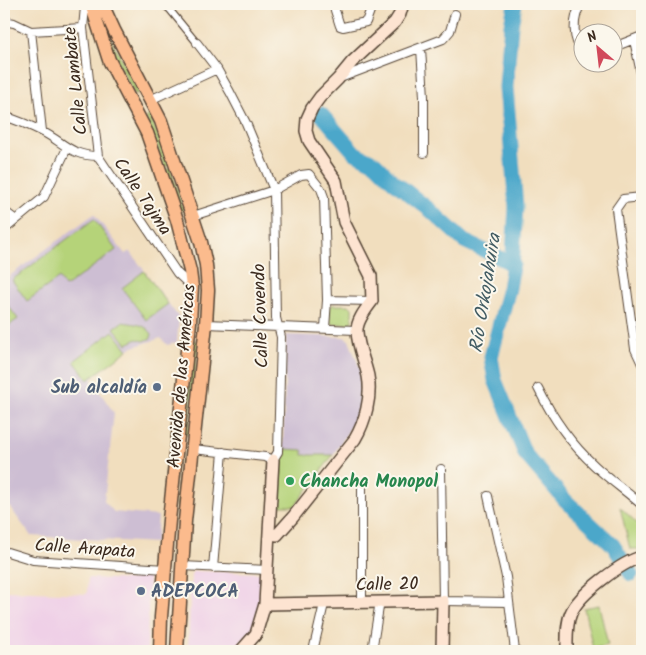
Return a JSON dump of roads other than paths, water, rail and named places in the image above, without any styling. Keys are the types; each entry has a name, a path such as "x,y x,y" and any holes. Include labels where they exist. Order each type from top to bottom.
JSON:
{"main road":[{"name":"Avenida de las Américas","path":"91,4 109,60 147,133 177,220 190,271 192,287 169,520 160,651"},
{"name":"Avenida de las Américas","path":"102,4 161,121 193,216 206,264 208,290 206,324 185,522 178,651"},
{"path":"269,534 277,534 293,517 355,439 363,426 369,379 356,330 365,310 372,301 371,276 344,222 336,181 309,141 306,130 312,108 352,62 395,22 403,4"},
{"path":"134,108 150,100"},
{"path":"177,220 193,216"},
{"path":"190,322 206,324"},
{"path":"177,448 193,449"},
{"name":"Calle Covendo","path":"241,651 256,634 266,604 273,460"},
{"path":"169,520 185,522"},
{"path":"567,651 570,613 590,590 616,569 639,557"},
{"path":"165,569 182,566"},
{"path":"442,651 443,601"},
{"name":"Calle 20","path":"266,604 443,601"}],"street":[{"name":"Calle Lambate","path":"87,4 83,28 98,156"},
{"name":"Calle Covendo","path":"163,4 198,43 217,69 246,123 274,190 276,318 281,337 278,452 273,460"},
{"path":"333,4 340,26 343,27 366,22 370,11"},
{"path":"575,22 581,4"},
{"path":"338,79 444,39 450,31 455,14"},
{"path":"4,21 14,23 31,31 83,28"},
{"path":"31,31 42,131"},
{"path":"624,44 642,36"},
{"path":"634,40 642,78"},
{"path":"421,48 424,97 424,153"},
{"path":"150,100 217,69"},
{"name":"Calle Tajma","path":"4,116 42,131 67,148 84,156 98,156 177,273 192,287"},
{"path":"4,230 44,197 67,148"},
{"path":"193,216 274,190 301,174 309,174 321,188 324,197 326,328"},
{"path":"642,197 624,199 616,209 635,349 642,364"},
{"path":"4,211 16,220"},
{"path":"327,300 372,301"},
{"path":"206,324 356,330"},
{"path":"635,341 642,336"},
{"path":"538,388 549,411 563,431 594,465 642,505"},
{"path":"193,449 265,457 273,460"},
{"path":"214,568 223,452"},
{"path":"441,469 443,601"},
{"path":"362,484 362,602"},
{"path":"488,496 506,577 515,651"},
{"name":"Calle Arapata","path":"4,551 33,560 165,569"},
{"path":"182,566 267,570"},
{"name":"Calle 20","path":"443,601 509,602"},
{"path":"372,651 380,602"},
{"path":"313,651 324,604"}],"waterway":[{"name":"Río Orkojahuira","path":"515,4 511,25 506,87 516,207 512,270 491,357 495,380 525,454 565,500 613,545 631,574"},
{"path":"321,114 355,153 375,163 393,181 430,210 464,241 513,264"}],"place":[{"name":"Sub alcaldía","path":"157,387"},
{"name":"Chancha Monopol","path":"290,481"},
{"name":"ADEPCOCA","path":"141,591"}]}
